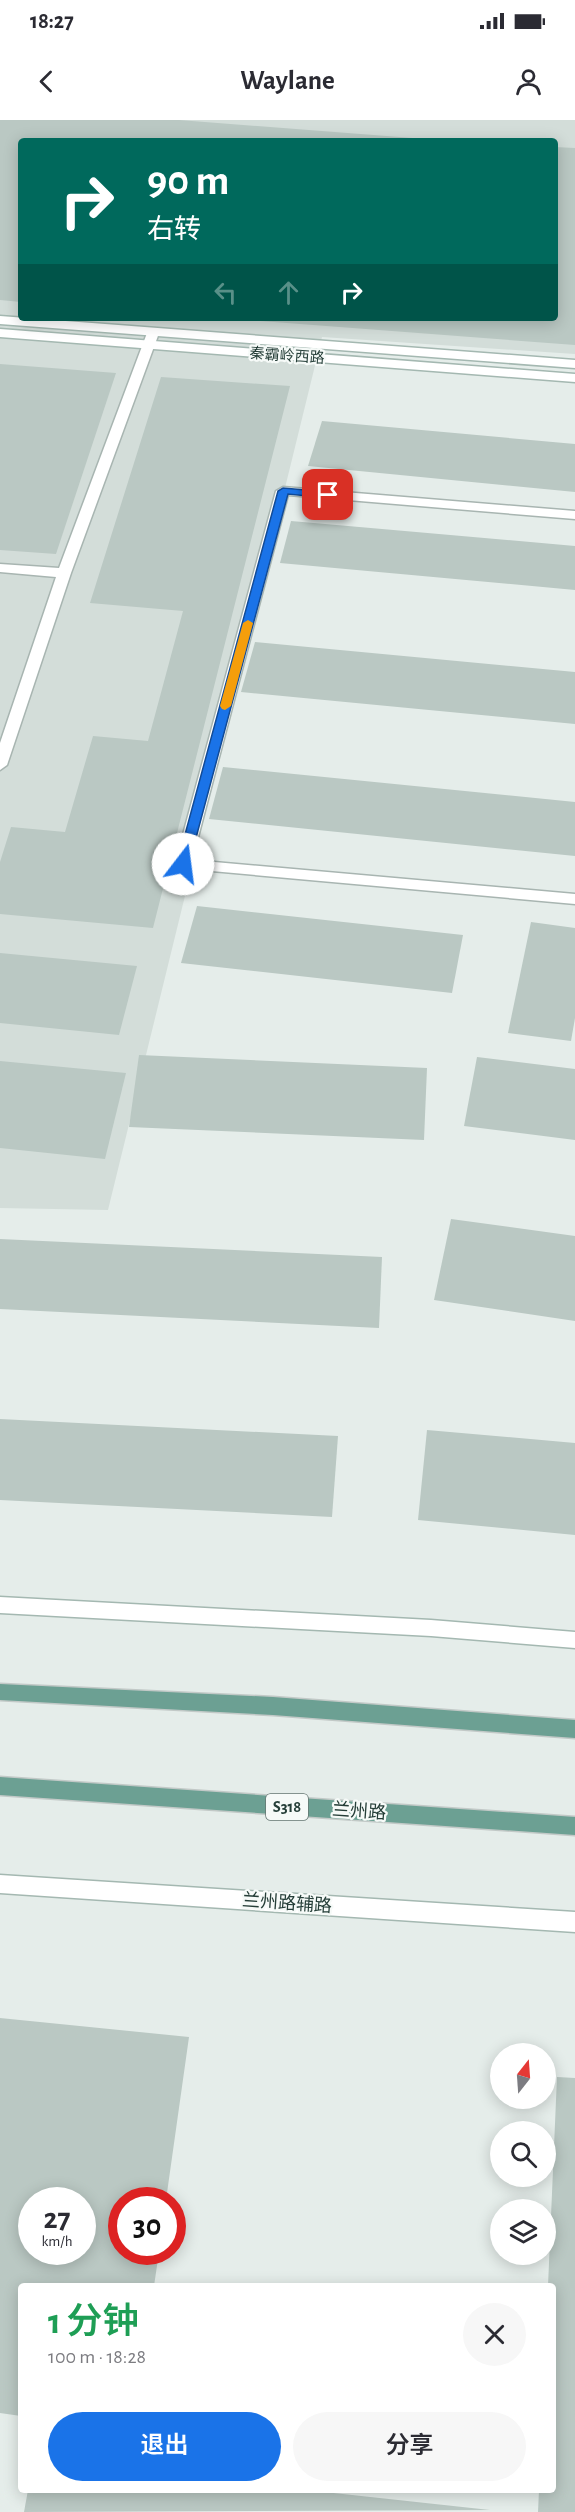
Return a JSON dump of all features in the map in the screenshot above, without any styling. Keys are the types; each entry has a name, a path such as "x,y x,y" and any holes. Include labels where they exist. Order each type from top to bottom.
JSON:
{"main road":[{"path":"0,1692 273,1706 575,1729"},
{"name":"兰州路","path":"0,1786 575,1826"}],"street":[{"name":"秦霸岭西路","path":"0,320 151,339 575,378"},
{"name":"秦霸岭西路","path":"0,333 151,339 575,364"},
{"path":"0,765 64,573 151,339"},
{"path":"575,515 283,491 183,864 575,899"},
{"path":"0,568 64,573"},
{"path":"0,1605 420,1627 575,1640"},
{"name":"兰州路辅路","path":"0,1884 575,1923"}],"shaded area":[{"path":"0,120 575,120 575,354 322,337 108,1210 0,1208"}],"building":[{"path":"0,120 179,120 412,138 18,138 18,302 0,300"},
{"path":"558,147 575,148 575,345 260,321 558,321"},
{"path":"0,364 116,373 56,554 0,550"},
{"path":"161,377 290,386 153,928 0,914 0,862 11,827 65,832 93,736 148,741 183,611 90,603"},
{"path":"322,421 575,444 575,492 308,466"},
{"path":"291,521 575,546 575,590 280,563"},
{"path":"255,642 575,672 575,724 241,692"},
{"path":"223,767 575,802 575,856 209,819"},
{"path":"197,906 463,935 452,993 181,963"},
{"path":"531,922 575,928 575,1018 571,1041 508,1033"},
{"path":"0,953 137,966 119,1035 0,1023"},
{"path":"139,1055 427,1068 424,1140 129,1127"},
{"path":"477,1057 575,1069 575,1140 464,1126"},
{"path":"0,1061 126,1073 105,1159 0,1148"},
{"path":"451,1219 575,1236 575,1321 434,1300"},
{"path":"0,1239 382,1257 379,1328 0,1309"},
{"path":"0,1419 338,1436 332,1517 0,1500"},
{"path":"427,1430 575,1443 575,1535 418,1520"},
{"path":"0,2018 189,2037 168,2187 108,2187 108,2265 157,2265 154,2283 18,2283 18,2416 0,2413"},
{"path":"557,2077 575,2078 575,2512 538,2512 539,2493 556,2493 556,2283 548,2283 549,2265 556,2265 556,2199 552,2199 552,2187 556,2187"},
{"path":"27,2493 334,2493 490,2510 24,2512"}],"slow traffic":[{"path":"225,706 248,623"}],"route":[{"path":"183,864 283,491 328,495"}]}
